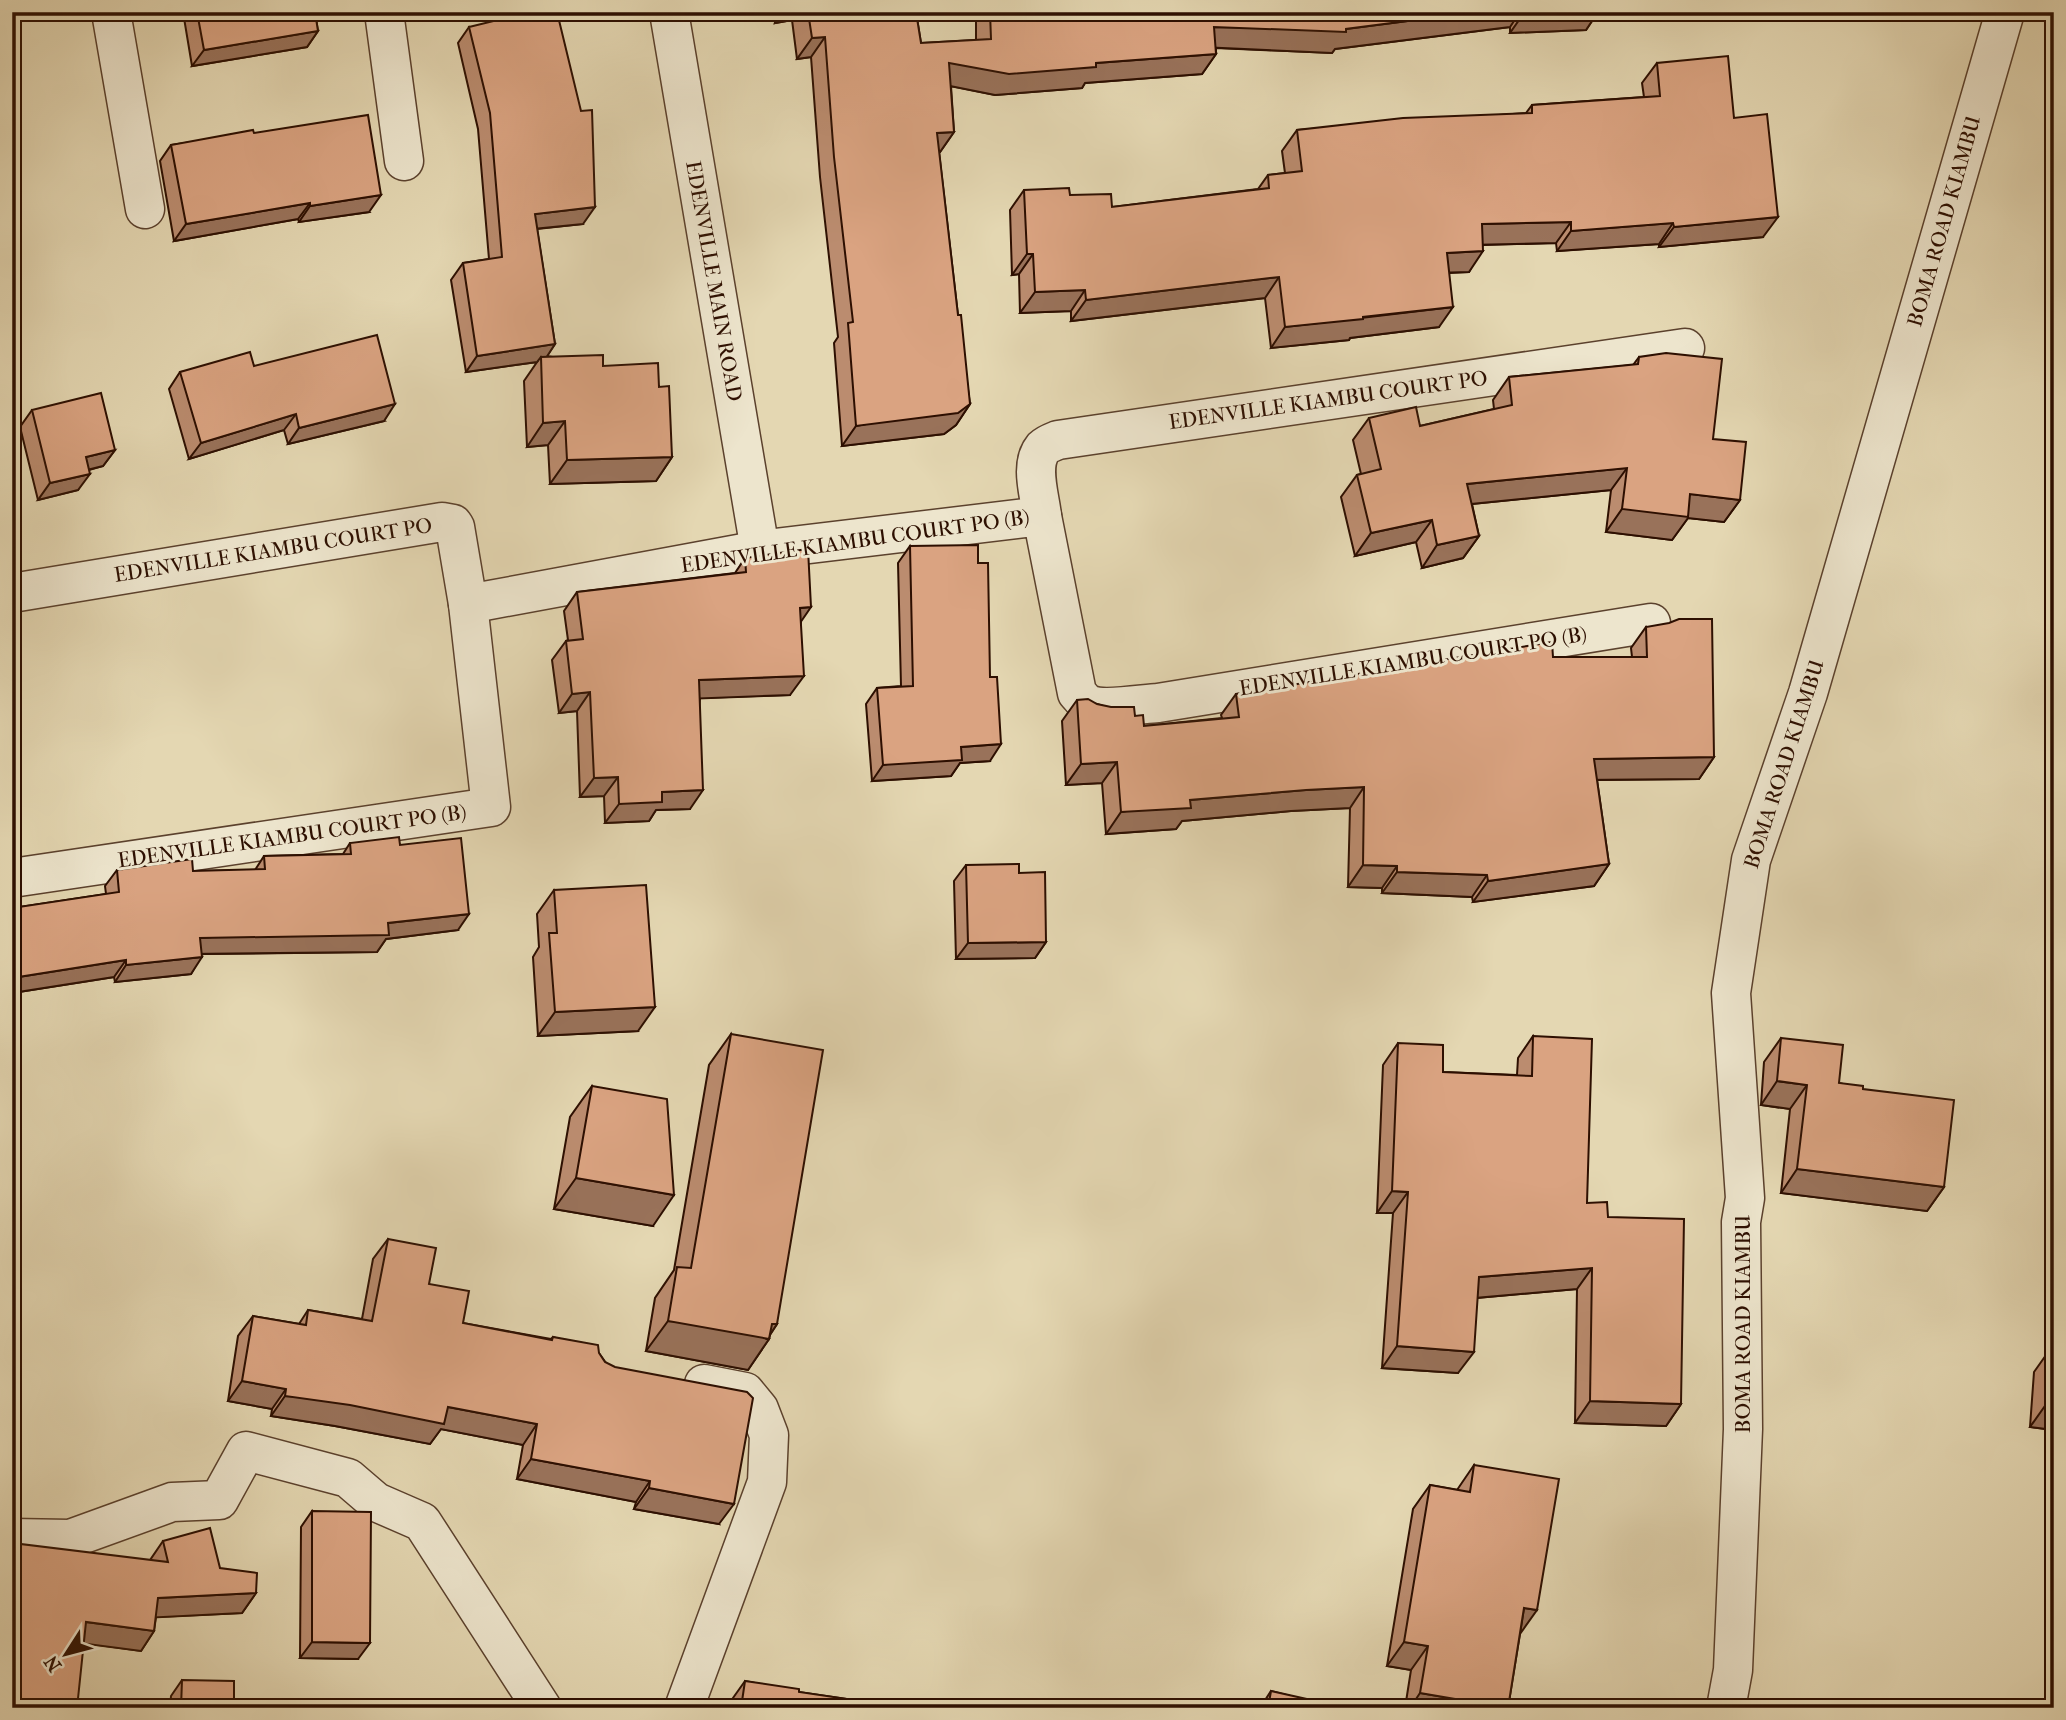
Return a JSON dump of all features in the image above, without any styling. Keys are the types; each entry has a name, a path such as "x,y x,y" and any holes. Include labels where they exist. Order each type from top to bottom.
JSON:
{"street":[{"path":"111,12 145,209"},
{"path":"383,12 404,160"},
{"name":"EDENVILLE MAIN ROAD","path":"668,12 760,550"},
{"name":"BOMA ROAD KIAMBU","path":"1726,1708 1733,1670 1743,1429 1741,1222 1745,1198 1731,993 1751,860 1808,694 2004,12"},
{"name":"EDENVILLE KIAMBU COURT PO","path":"1042,516 1036,466 1045,445 1058,440 1685,348"},
{"name":"EDENVILLE KIAMBU COURT PO (B)","path":"12,878 491,807 468,604 760,550 1042,516 1077,693 1084,702 1095,706 1158,703 1651,623"},
{"name":"EDENVILLE KIAMBU COURT PO","path":"12,593 442,522 455,527 468,604"},
{"path":"669,1378 746,1392 760,1409 769,1435 767,1482 684,1708"},
{"path":"12,1538 70,1539 172,1502 219,1500 246,1451 348,1478 376,1503 422,1522 541,1708"}],"building":[{"path":"197,12 315,12 318,31 204,50"},
{"path":"530,12 557,12 581,111 592,110 595,207 535,214 555,344 477,356 463,263 502,257 490,113 469,27"},
{"path":"808,12 916,12 921,43 991,39 990,12 1477,12 1346,29 1346,32 1214,27 1216,54 1096,63 1096,67 1009,74 949,63 954,132 937,133 970,404 958,413 856,426 848,323 853,322 834,157 825,37 812,38"},
{"path":"1728,56 1734,118 1767,114 1778,217 1674,227 1673,223 1571,231 1571,222 1482,224 1483,251 1447,253 1453,307 1285,327 1279,277 1086,300 1085,290 1035,292 1033,254 1027,254 1024,190 1069,188 1070,195 1111,194 1112,207 1269,188 1268,175 1302,171 1297,130 1403,118 1532,113 1532,105 1660,96 1657,63"},
{"path":"368,115 381,195 310,206 310,203 186,224 171,145 253,130 254,133"},
{"path":"377,335 395,404 299,428 296,414 201,443 180,372 250,352 254,366"},
{"path":"1666,353 1722,359 1713,439 1746,442 1740,500 1690,494 1688,517 1622,509 1627,468 1467,484 1479,536 1437,545 1432,520 1371,533 1357,475 1381,469 1369,418 1416,407 1420,426 1512,405 1509,377 1638,364 1639,357"},
{"path":"603,355 603,366 658,363 659,387 669,386 672,457 567,460 565,421 543,423 541,357"},
{"path":"101,393 115,450 86,457 90,474 50,483 32,410"},
{"path":"978,545 978,563 988,563 990,677 997,677 1001,744 961,747 962,760 883,765 877,688 913,686 910,546"},
{"path":"808,549 811,607 800,608 804,676 699,680 703,790 662,792 662,802 619,804 618,777 594,778 590,692 572,694 566,641 583,639 577,592 746,572 745,558"},
{"path":"1679,619 1712,619 1714,757 1594,759 1609,864 1488,881 1487,875 1397,872 1397,866 1363,865 1364,787 1190,800 1191,808 1121,812 1117,762 1081,764 1077,700 1088,699 1111,707 1134,707 1135,716 1143,715 1144,726 1239,717 1236,694 1552,642 1553,657 1647,657 1646,627"},
{"path":"399,837 400,845 461,838 469,914 388,923 389,935 200,938 202,957 126,965 126,960 12,978 12,908 119,892 117,870 192,859 193,871 265,869 264,856 351,854 350,843"},
{"path":"1019,864 1019,873 1045,872 1046,942 968,943 966,865"},
{"path":"646,885 655,1007 555,1012 549,933 557,933 554,890"},
{"path":"731,1034 823,1050 777,1324 772,1324 769,1339 668,1321 677,1267 691,1268"},
{"path":"1533,1036 1592,1039 1587,1203 1607,1202 1608,1217 1684,1219 1681,1404 1590,1401 1592,1268 1479,1277 1474,1352 1397,1346 1408,1192 1392,1191 1398,1043 1443,1045 1443,1072 1532,1076"},
{"path":"1781,1038 1843,1045 1839,1083 1863,1086 1863,1089 1954,1100 1944,1187 1797,1169 1807,1085 1777,1081"},
{"path":"592,1086 667,1099 674,1195 576,1178"},
{"path":"388,1239 436,1248 429,1284 469,1291 463,1323 552,1340 553,1337 598,1345 599,1353 605,1362 615,1367 747,1392 753,1398 734,1504 649,1488 650,1481 531,1459 537,1424 448,1407 444,1424 350,1405 285,1396 286,1389 242,1381 253,1316 306,1325 308,1310 372,1321"},
{"path":"2051,1348 2054,1348 2054,1404 2047,1403"},
{"path":"1474,1465 1559,1479 1537,1610 1524,1608 1508,1708 1420,1693 1428,1646 1404,1642 1430,1485 1470,1492"},
{"path":"312,1511 371,1512 370,1643 312,1642"},
{"path":"210,1528 220,1568 257,1573 256,1593 158,1598 154,1631 86,1622 77,1708 12,1708 12,1543 168,1562 163,1541"},
{"path":"182,1680 234,1681 234,1708 181,1708"},
{"path":"745,1681 799,1689 799,1692 908,1708 741,1708"},
{"path":"1271,1691 1338,1706 1268,1708"}]}
